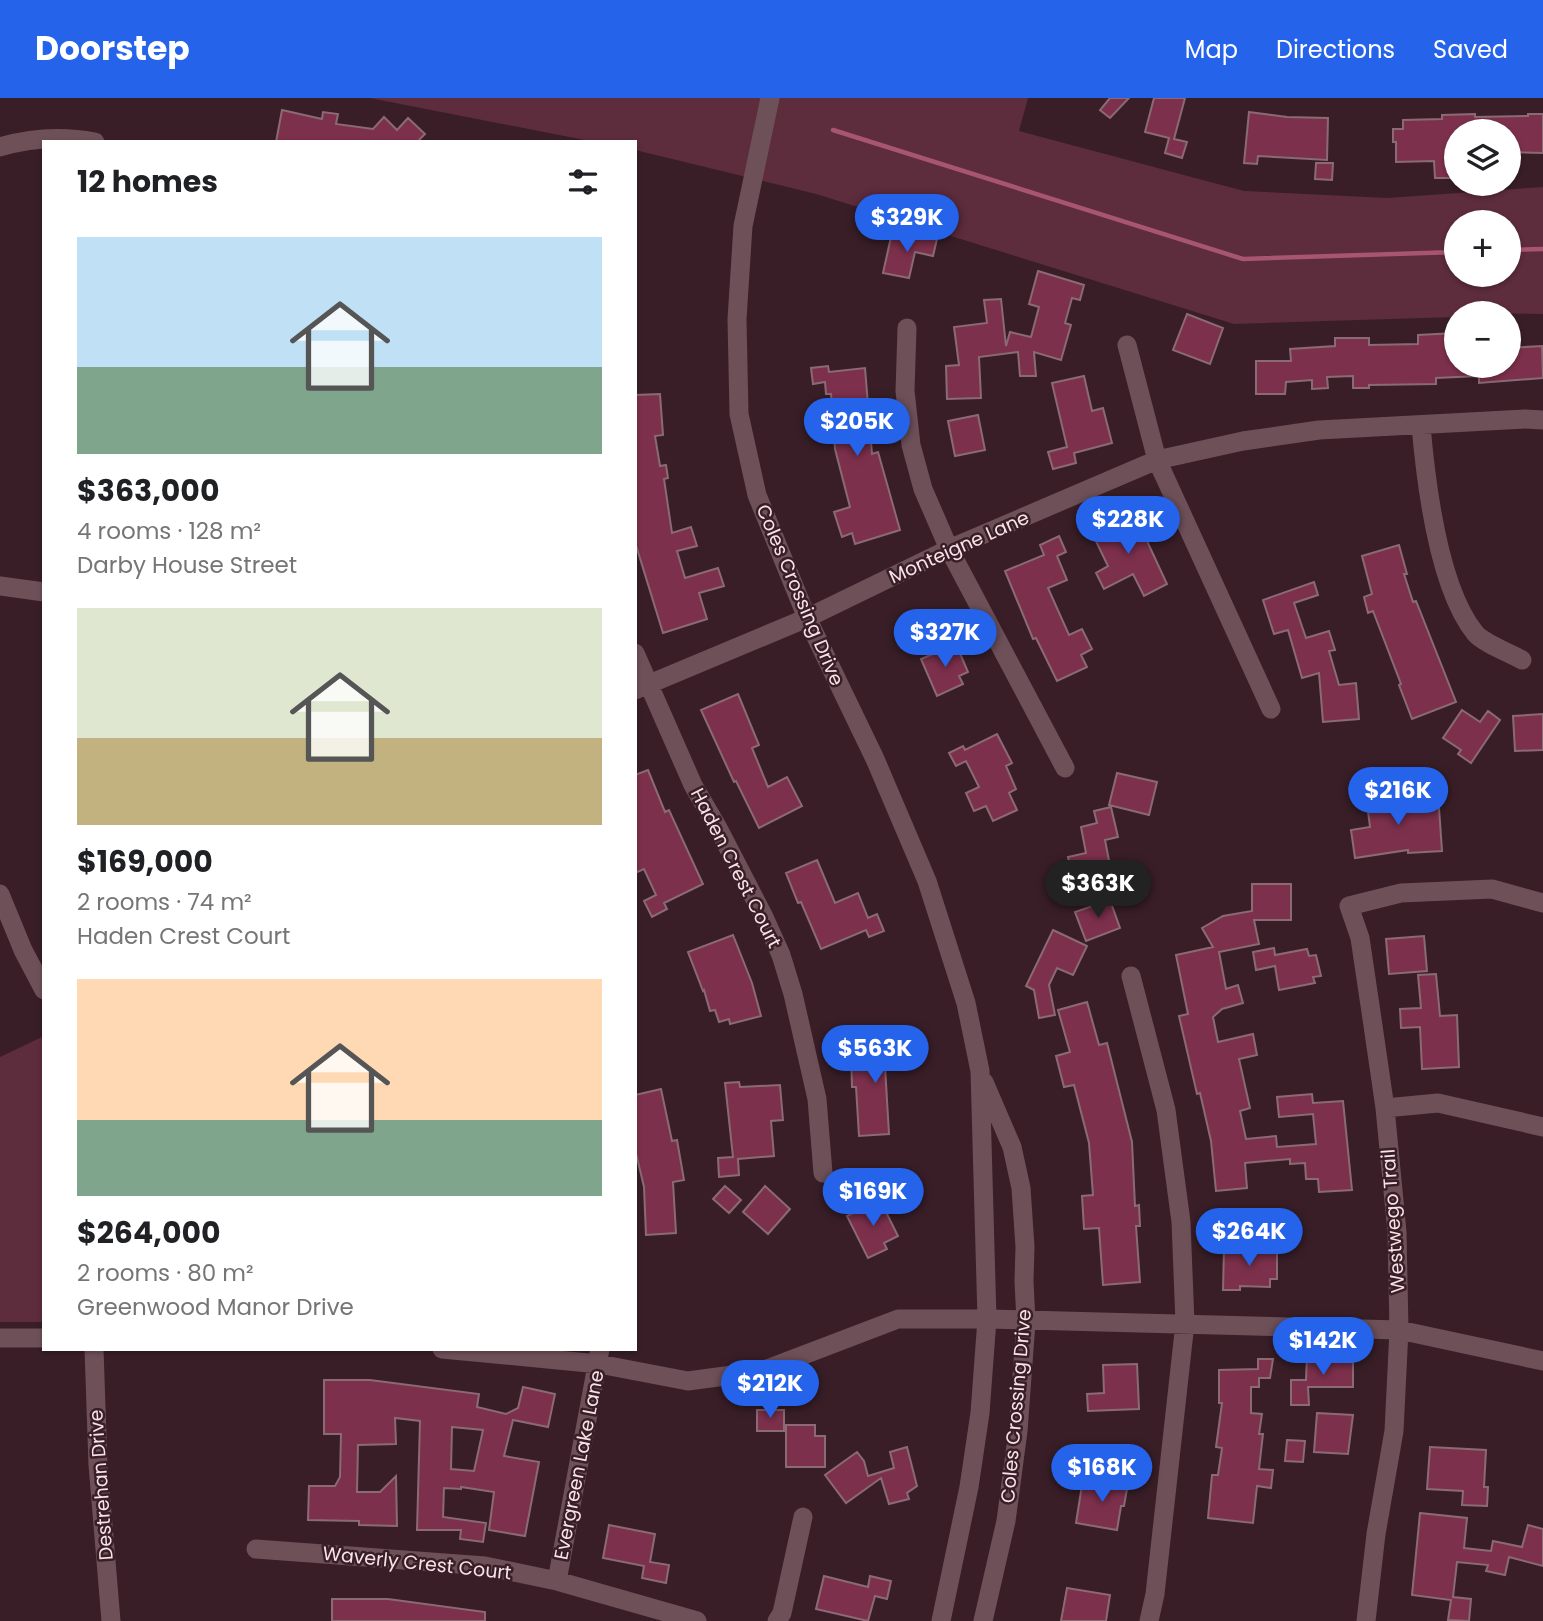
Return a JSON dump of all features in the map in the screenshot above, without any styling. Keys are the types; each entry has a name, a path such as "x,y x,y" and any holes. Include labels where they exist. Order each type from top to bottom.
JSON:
{"street":[{"name":"Coles Crossing Drive","path":"771,98 743,226 737,319 739,414 757,495 807,618 875,759 926,881 966,1003 980,1071 987,1319 980,1413 969,1487 941,1621"},
{"path":"0,147 22,140 66,140"},
{"path":"907,328 905,391 911,445 923,489 949,549 1065,768"},
{"path":"1127,345 1157,460 1271,709"},
{"name":"Monteigne Lane","path":"642,688 807,618 949,549 1157,460 1243,441 1319,430 1543,420"},
{"path":"1421,426 1427,489 1434,522 1450,581 1462,610 1476,635 1522,660"},
{"path":"0,586 42,592"},
{"name":"Haden Crest Court","path":"637,663 642,688 764,915 781,956 793,994 817,1099 823,1172"},
{"name":"Westwego Trail","path":"1366,1621 1394,1431 1399,1330 1397,1232 1385,1108 1360,938 1349,906 1401,893 1492,889 1543,903"},
{"path":"0,894 23,950 42,986"},
{"path":"1131,976 1166,1110 1181,1222 1185,1324 1155,1594 1149,1621"},
{"name":"Coles Crossing Drive","path":"980,1071 1012,1147 1021,1188 1026,1322 1018,1431 1006,1521 983,1621"},
{"path":"1385,1108 1438,1103 1543,1126"},
{"path":"482,1351 600,1357 688,1381 762,1371 898,1320 987,1319 1399,1330 1543,1361"},
{"path":"0,1338 42,1338"},
{"name":"Destrehan Drive","path":"94,1351 98,1465 111,1621"},
{"name":"Evergreen Lake Lane","path":"557,1581 600,1357"},
{"path":"777,1621 782,1613 803,1517"},
{"name":"Waverly Crest Court","path":"256,1549 485,1566 557,1581 697,1621"}],"shaded area":[{"path":"370,98 1028,98 1019,131 1244,191 1387,198 1444,194 1521,196 1521,189 1543,187 1543,314 1521,314 1521,301 1444,301 1444,317 1234,324 816,194 637,150 637,140 585,140"},
{"path":"42,1037 42,1322 0,1322 0,1057"}],"building":[{"path":"1110,98 1129,98 1110,118 1100,110"},
{"path":"1154,98 1185,98 1174,139 1187,142 1182,158 1165,153 1169,138 1145,132"},
{"path":"282,110 322,119 323,112 338,114 336,124 373,129 384,117 397,130 408,118 425,134 419,140 276,140"},
{"path":"1249,112 1287,117 1328,118 1327,160 1258,156 1257,164 1244,163"},
{"path":"1475,114 1475,117 1543,114 1543,153 1521,152 1521,119 1444,119 1444,178 1435,178 1434,161 1396,162 1393,129 1403,129 1403,120 1442,119 1442,115"},
{"path":"1316,163 1333,163 1332,180 1315,179"},
{"path":"914,234 937,239 933,256 915,252 909,278 883,273 891,237 913,241"},
{"path":"1038,271 1084,285 1080,300 1072,298 1065,323 1071,325 1061,360 1034,352 1036,376 1020,376 1018,352 979,357 981,398 947,399 946,366 959,365 954,327 987,323 984,300 1001,299 1006,346 1010,332 1031,337 1039,307 1029,304"},
{"path":"1187,314 1223,328 1210,364 1173,350"},
{"path":"1444,334 1444,378 1436,378 1436,384 1369,385 1369,388 1353,388 1353,376 1327,377 1328,388 1312,389 1312,380 1286,382 1285,394 1256,394 1256,361 1291,361 1290,349 1335,346 1335,338 1369,338 1369,345 1418,344 1418,335"},
{"path":"1542,346 1543,378 1479,383 1479,378 1521,378 1521,347"},
{"path":"828,366 829,372 865,368 872,454 878,452 900,530 855,544 852,533 842,537 834,512 850,507 835,449 831,394 826,394 825,382 813,384 811,368"},
{"path":"1084,376 1092,411 1103,408 1112,443 1074,453 1076,463 1053,469 1048,452 1067,447 1052,383"},
{"path":"660,394 663,435 655,436 660,466 666,465 668,478 664,479 672,533 691,527 697,546 677,551 685,578 718,568 724,586 699,593 707,619 663,633 637,548 637,395"},
{"path":"978,415 985,450 955,456 948,421"},
{"path":"1134,513 1167,584 1144,596 1133,574 1104,589 1096,573 1108,566 1092,533"},
{"path":"1059,536 1066,552 1057,556 1067,580 1048,588 1069,635 1082,629 1092,649 1081,655 1087,667 1057,681 1036,638 1033,639 1005,571 1044,555 1040,545"},
{"path":"1399,545 1413,602 1416,601 1456,702 1412,719 1373,611 1368,613 1364,597 1372,594 1362,556"},
{"path":"1314,582 1318,595 1294,603 1306,638 1329,631 1335,650 1329,651 1339,685 1356,683 1359,719 1323,722 1319,673 1302,678 1288,630 1274,634 1263,600"},
{"path":"956,644 968,672 959,676 963,684 937,696 921,659"},
{"path":"738,694 759,745 752,748 768,787 787,777 802,806 759,828 736,781 734,782 701,710"},
{"path":"1462,710 1480,722 1488,711 1500,720 1471,763 1458,754 1461,750 1443,738"},
{"path":"1543,714 1543,750 1515,751 1513,716"},
{"path":"997,734 1012,763 1006,766 1016,789 1009,793 1017,810 993,821 986,806 974,811 966,793 979,787 966,761 956,766 949,753 963,746 965,750"},
{"path":"648,770 665,812 669,810 703,884 664,903 667,909 652,917 644,901 656,895 644,869 637,872 637,774"},
{"path":"1117,773 1157,782 1149,815 1109,805"},
{"path":"1411,786 1412,810 1439,808 1442,851 1408,853 1408,850 1355,858 1351,830 1370,827 1367,803 1388,800 1387,788"},
{"path":"1111,807 1118,837 1105,840 1111,871 1117,869 1125,893 1099,902 1094,889 1102,886 1094,865 1071,870 1068,857 1086,853 1081,827 1097,823 1094,811"},
{"path":"817,860 835,903 858,893 868,918 877,914 884,931 869,937 866,930 821,949 786,873"},
{"path":"1252,884 1291,884 1291,920 1254,920 1259,944 1219,952 1226,989 1238,985 1243,1003 1222,1009 1213,1017 1218,1042 1253,1034 1257,1055 1239,1059 1250,1108 1240,1111 1246,1139 1276,1136 1277,1147 1316,1144 1313,1114 1279,1117 1277,1097 1312,1094 1313,1103 1343,1101 1352,1190 1319,1192 1318,1179 1306,1179 1305,1163 1290,1164 1290,1159 1245,1163 1247,1188 1216,1191 1211,1141 1179,1016 1188,1014 1176,955 1213,947 1202,928 1223,916 1252,911"},
{"path":"1110,900 1120,928 1086,941 1075,912"},
{"path":"1053,930 1087,946 1073,975 1057,968 1049,985 1055,1015 1039,1018 1034,990 1026,986"},
{"path":"733,935 752,983 761,1016 730,1024 729,1019 719,1022 715,1010 710,1011 688,952"},
{"path":"1424,936 1427,971 1389,974 1386,939"},
{"path":"1274,948 1275,955 1307,949 1309,956 1316,955 1321,976 1313,977 1315,983 1279,990 1275,966 1256,970 1253,952"},
{"path":"1436,974 1440,1016 1457,1015 1459,1067 1422,1069 1420,1027 1401,1028 1400,1009 1421,1008 1418,975"},
{"path":"1087,1002 1099,1045 1107,1043 1132,1142 1135,1206 1139,1205 1140,1226 1136,1226 1140,1282 1103,1285 1099,1228 1084,1229 1082,1196 1093,1195 1089,1143 1074,1085 1064,1087 1056,1056 1070,1052 1058,1010"},
{"path":"908,1038 909,1066 885,1066 889,1134 859,1136 856,1087 852,1087 851,1052 892,1050 891,1039"},
{"path":"739,1082 740,1087 780,1085 783,1120 771,1121 774,1156 738,1159 739,1175 719,1177 718,1158 733,1157 725,1083"},
{"path":"661,1089 672,1141 677,1140 684,1180 673,1182 676,1233 646,1235 644,1187 637,1157 637,1095"},
{"path":"725,1186 741,1200 729,1213 713,1199"},
{"path":"765,1186 790,1209 768,1234 743,1212"},
{"path":"880,1200 898,1236 884,1243 887,1249 868,1258 847,1216"},
{"path":"1224,1248 1277,1248 1277,1279 1270,1279 1270,1287 1240,1286 1240,1290 1223,1290"},
{"path":"1307,1356 1353,1357 1353,1387 1308,1387 1309,1405 1291,1405 1291,1380 1306,1380"},
{"path":"1258,1359 1273,1359 1270,1378 1259,1378 1259,1387 1251,1387 1251,1413 1262,1414 1259,1469 1273,1470 1271,1488 1257,1486 1253,1523 1208,1518 1212,1475 1218,1475 1222,1448 1216,1447 1222,1403 1219,1403 1219,1370 1258,1369"},
{"path":"1137,1364 1139,1409 1088,1411 1087,1394 1104,1393 1103,1365"},
{"path":"324,1380 370,1380 479,1394 477,1407 506,1414 518,1408 523,1387 555,1394 548,1427 513,1420 504,1456 539,1462 525,1536 489,1530 494,1492 461,1487 444,1488 443,1517 486,1523 483,1542 460,1539 461,1530 417,1530 420,1421 395,1418 396,1444 358,1445 357,1492 380,1492 396,1476 397,1526 359,1525 359,1521 308,1520 309,1486 335,1486 340,1477 341,1434 324,1434","holes":["452,1427 483,1430 474,1471 451,1469"]},
{"path":"757,1410 784,1410 784,1431 757,1431"},
{"path":"1317,1413 1353,1415 1348,1454 1314,1452"},
{"path":"786,1425 815,1425 815,1436 825,1436 825,1467 786,1467"},
{"path":"1287,1440 1305,1441 1303,1462 1285,1461"},
{"path":"907,1447 917,1486 907,1493 909,1499 889,1504 881,1478 846,1503 825,1475 857,1452 864,1461 868,1476 894,1468 890,1452"},
{"path":"1430,1447 1486,1450 1484,1487 1488,1487 1487,1506 1462,1505 1463,1491 1427,1489"},
{"path":"1092,1478 1128,1483 1117,1530 1076,1523 1082,1485 1091,1487"},
{"path":"1420,1513 1467,1518 1464,1548 1491,1551 1493,1541 1522,1547 1528,1525 1543,1529 1543,1566 1509,1557 1505,1575 1486,1571 1488,1565 1457,1562 1453,1597 1471,1599 1469,1621 1448,1620 1451,1600 1412,1595"},
{"path":"609,1525 655,1534 650,1562 669,1565 666,1583 642,1578 644,1566 603,1558"},
{"path":"824,1576 868,1587 870,1576 891,1581 887,1599 875,1596 868,1621 816,1609"},
{"path":"1067,1588 1110,1595 1106,1621 1061,1621"},
{"path":"332,1599 388,1599 485,1612 485,1621 332,1621"}],"waterway":[{"path":"833,130 1243,259 1444,252"},
{"path":"1521,250 1543,249"}]}
